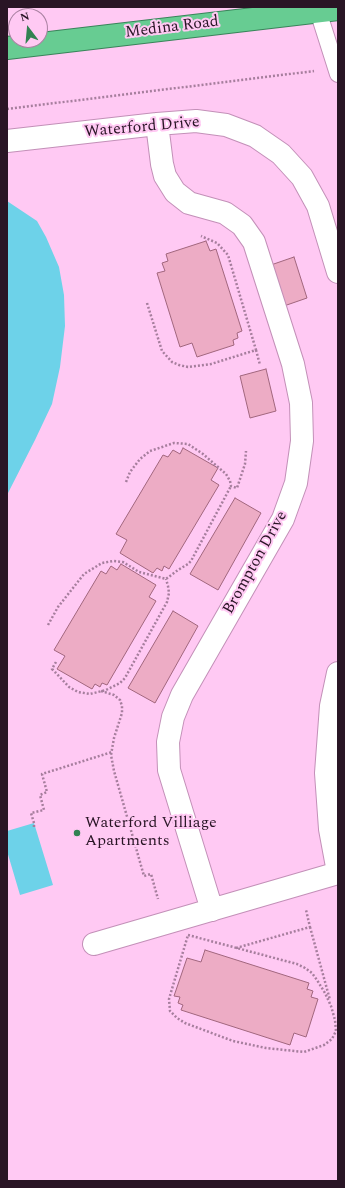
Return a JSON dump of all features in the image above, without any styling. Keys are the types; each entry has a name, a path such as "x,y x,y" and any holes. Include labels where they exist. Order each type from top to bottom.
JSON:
{"highway":[{"name":"Medina Road","path":"7,48 328,10"}],"street":[{"name":"Waterford Drive","path":"7,141 196,121 226,125 255,136 281,154 302,177 318,206 338,272"},
{"name":"Brompton Drive","path":"157,124 165,176 175,192 189,203 225,213 242,225 254,242 293,364 301,403 302,442 296,483 283,519 182,695 173,716 168,742 169,770 212,910"},
{"path":"94,944 338,873 330,829 332,772 331,706 338,673"}],"lane":[{"path":"328,10 337,71"}],"path":[{"path":"7,109 337,71"},
{"path":"201,236 217,243 228,254 260,365"},
{"path":"147,303 162,351 172,362 188,367 211,364 256,350"},
{"path":"126,482 130,472 140,459 150,451 174,443 188,444 203,454 226,474 231,486 237,488 243,469 246,451"},
{"path":"166,579 191,561 231,486"},
{"path":"48,625 58,607 84,574 102,563 113,561 123,562 139,572 166,579"},
{"path":"56,662 52,668 62,681 78,692 90,694 114,687 125,678 167,602 169,593 166,579"},
{"path":"101,691 120,700 122,706 122,714 114,738 112,752 114,771 144,876 151,874"},
{"path":"34,827 31,814 44,810 40,795 47,792 42,774 112,752"},
{"path":"299,884 338,1036"},
{"path":"235,948 310,927"},
{"path":"334,1016 325,993 312,973 305,968 297,964 188,935 169,999 170,1011 177,1018 185,1023 233,1041 266,1048 304,1052 324,1045 332,1039 336,1031"}],"water":[{"path":"7,201 37,221 46,237 59,267 64,295 65,326 60,367 52,404 7,495"},
{"path":"34,823 53,885 20,895 7,851 7,831"}],"building":[{"path":"206,241 210,251 216,249 242,331 237,333 238,338 233,340 234,345 197,357 192,343 180,347 157,273 165,271 162,263 168,261 166,254"},
{"path":"294,257 307,298 281,307 268,266"},
{"path":"266,369 276,411 250,418 240,376"},
{"path":"183,448 218,468 211,480 219,485 169,569 164,566 162,571 157,568 153,573 120,553 127,540 116,534 163,455 168,457 173,450 180,454"},
{"path":"235,498 261,513 218,590 190,574"},
{"path":"121,564 156,585 149,597 156,601 107,685 102,683 100,687 95,684 92,689 57,669 65,656 54,650 101,571 106,574 111,566 117,570"},
{"path":"173,611 198,626 155,703 128,688"},
{"path":"205,950 309,983 307,989 313,991 311,997 318,999 306,1037 294,1033 290,1045 181,1010 183,1005 178,1003 180,997 174,996 187,958 201,962"}],"place":[{"name":"Waterford Villiage Apartments","path":"77,833"}]}
